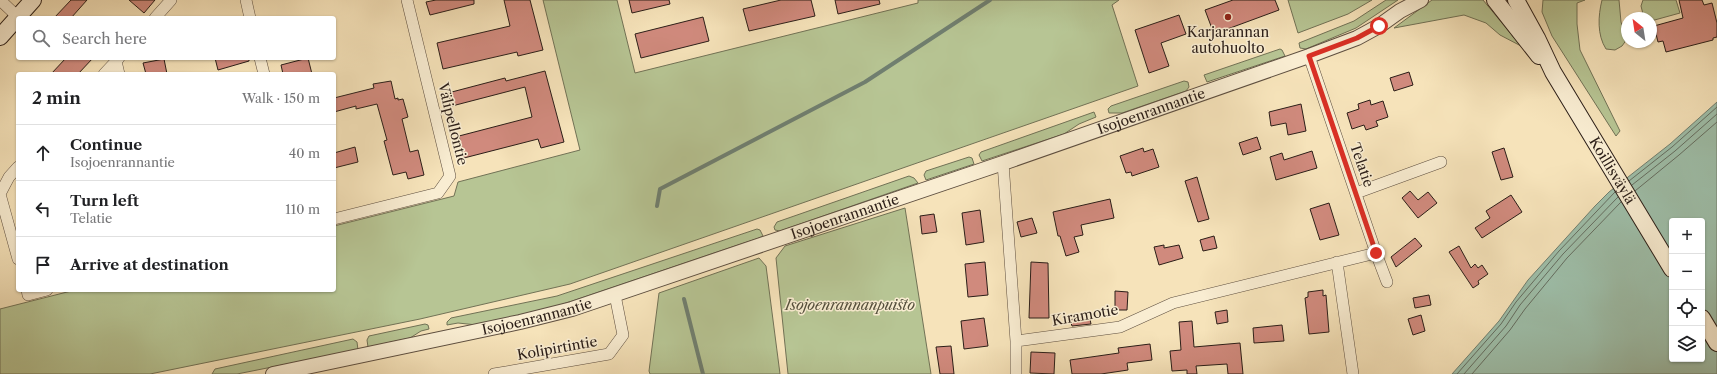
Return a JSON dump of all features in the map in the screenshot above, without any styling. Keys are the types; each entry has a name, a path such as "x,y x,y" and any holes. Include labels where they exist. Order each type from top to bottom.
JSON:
{"main road":[{"path":"19,16 34,0"},
{"name":"Koillisväylä","path":"1495,0 1553,72"},
{"name":"Koillisväylä","path":"1516,0 1537,38 1553,72 1669,264"},
{"path":"0,37 16,19"},
{"path":"1705,323 1717,343"}],"street":[{"path":"0,0 17,16"},
{"path":"157,16 172,0"},
{"path":"246,0 250,16"},
{"name":"Välipellontie","path":"336,218 438,193 450,176 407,0"},
{"name":"Isojoenrannantie","path":"273,374 520,322 572,309 1003,163 1309,56 1357,38 1379,26 1404,5 1422,0"},
{"name":"Telatie","path":"1309,56 1387,282"},
{"path":"106,72 117,60"},
{"path":"117,60 119,72"},
{"path":"260,60 264,72"},
{"path":"1356,193 1441,162"},
{"path":"1003,163 1016,341 1016,374"},
{"path":"16,169 9,177 0,194 16,252"},
{"name":"Kiramotie","path":"1016,341 1120,326 1173,303 1376,253"},
{"path":"1337,262 1353,374"},
{"path":"27,292 28,295 39,292"},
{"name":"Kolipirtintie","path":"494,374 609,354 622,335 615,295"}],"green space":[{"path":"543,0 617,0 635,73 918,3 918,0 1119,0 1112,5 1138,86 570,284 420,319 150,374 0,374 0,309 67,292 336,292 336,226 454,196 458,182 580,150"},
{"path":"1288,0 1372,0 1348,14 1298,33"},
{"path":"1386,0 1398,0 1356,28 1306,49 1300,48 1299,43 1354,21"},
{"path":"1432,0 1483,0 1521,46 1500,35 1486,23 1464,15 1394,28"},
{"path":"1543,0 1585,0 1577,3 1577,24 1580,50 1620,131 1616,136 1552,36 1542,12"},
{"path":"1602,0 1619,0 1621,47 1615,50 1606,49 1603,44 1599,25"},
{"path":"1643,0 1676,0 1680,13 1657,19 1657,12 1642,12 1641,6"},
{"path":"1280,49 1285,56 1207,82 1204,75"},
{"path":"1184,81 1188,82 1189,87 1186,91 1122,113 1109,113 1108,109 1111,106"},
{"path":"1094,112 1096,117 1079,124 1064,134 982,161 979,155 981,152"},
{"path":"969,157 972,158 974,164 926,180 924,175 926,171"},
{"path":"909,176 914,178 918,183 780,231 775,230 774,227 777,222"},
{"name":"Isojoenrannanpuisto","path":"905,208 931,374 788,374 776,258 785,246"},
{"path":"757,229 760,230 763,236 557,306 477,325 458,323 447,325 447,322 451,318 557,296"},
{"name":"Isojoenrannanpuisto","path":"759,258 766,266 780,374 650,374 649,371 659,293"},
{"path":"425,324 428,325 429,329 421,331 410,338 368,347 367,340 369,336"},
{"path":"353,339 357,342 358,350 237,374 212,374 215,369"}],"water":[{"path":"1717,102 1717,374 1452,374 1499,321 1528,280 1609,192 1670,144"}],"building":[{"path":"71,0 87,0 73,16 56,16"},
{"path":"129,0 155,0 144,13"},
{"path":"436,0 474,0 474,4 430,15 426,2"},
{"path":"504,0 530,0 543,50 518,56 517,52 443,69 437,43 510,26"},
{"path":"629,0 669,0 670,4 632,13"},
{"path":"781,0 811,0 815,16 749,31 743,9"},
{"path":"835,0 879,0 880,4 838,14"},
{"path":"1233,0 1275,0 1279,10 1214,34 1205,10"},
{"path":"1679,0 1702,0 1704,5 1712,3 1717,23 1717,37 1713,38 1713,40 1666,52 1663,41 1658,42 1657,25 1683,18"},
{"path":"1179,15 1186,34 1161,43 1169,66 1149,73 1135,30"},
{"path":"703,17 709,41 641,58 635,34"},
{"path":"64,60 91,60 80,72 53,72"},
{"path":"164,60 167,72 145,72 143,63"},
{"path":"216,60 249,60 249,61 218,70"},
{"path":"300,60 308,60 312,72 283,72 281,65"},
{"path":"545,71 564,142 541,148 538,139 464,158 459,136 532,117 525,87 452,106 448,93 505,78 506,81"},
{"path":"1409,72 1413,85 1394,91 1390,78"},
{"path":"391,81 395,99 403,99 408,117 402,119 410,152 418,150 424,175 408,179 406,172 393,175 384,141 387,140 377,104 356,109 356,106 336,111 336,98 374,88 373,84"},
{"path":"1370,100 1371,105 1383,101 1388,117 1376,121 1378,126 1366,130 1364,125 1352,129 1347,113 1359,109 1358,104"},
{"path":"1301,104 1306,131 1288,135 1286,123 1271,126 1269,112"},
{"path":"1257,137 1261,149 1243,155 1239,143"},
{"path":"355,147 358,162 336,168 336,152"},
{"path":"1143,148 1144,152 1153,149 1159,167 1132,176 1131,172 1126,173 1120,156"},
{"path":"1504,148 1513,177 1501,180 1492,152"},
{"path":"1312,151 1317,168 1276,180 1270,157 1282,153 1284,160"},
{"path":"1197,177 1209,219 1198,222 1185,181"},
{"path":"1410,191 1418,200 1428,192 1437,203 1418,218 1402,198"},
{"path":"1511,195 1522,212 1482,238 1475,228 1490,218 1486,211"},
{"path":"1110,199 1114,218 1081,225 1083,235 1074,237 1079,252 1066,256 1060,236 1058,236 1053,212"},
{"path":"1329,203 1339,235 1320,240 1310,209"},
{"path":"980,210 984,242 966,245 962,213"},
{"path":"934,214 937,232 922,234 920,216"},
{"path":"1032,218 1037,233 1021,237 1017,222"},
{"path":"1214,236 1217,248 1203,251 1200,240"},
{"path":"1415,238 1422,246 1396,267 1391,257"},
{"path":"1164,245 1164,248 1179,245 1183,258 1159,265 1154,247"},
{"path":"1459,246 1471,268 1475,264 1478,268 1482,265 1488,274 1478,281 1479,284 1473,288 1449,252"},
{"path":"985,262 988,295 968,297 965,264"},
{"path":"1031,262 1048,263 1049,318 1029,318"},
{"path":"1323,290 1323,296 1326,295 1329,332 1309,334 1305,298 1308,297 1308,292"},
{"path":"1115,291 1128,292 1127,310 1115,310"},
{"path":"1429,295 1431,305 1415,308 1413,298"},
{"path":"1227,310 1228,322 1217,324 1215,312"},
{"path":"1089,315 1091,324 1072,326 1070,320"},
{"path":"1421,315 1425,331 1413,335 1408,319"},
{"path":"984,318 988,346 964,349 961,321"},
{"path":"1192,321 1194,347 1240,343 1243,374 1228,374 1227,364 1196,366 1197,374 1187,374 1187,370 1172,371 1170,351 1181,350 1179,322"},
{"path":"1282,325 1284,341 1254,343 1253,328"},
{"path":"1150,344 1152,360 1127,363 1128,370 1101,374 1072,374 1070,360 1119,353 1118,348"},
{"path":"951,346 954,374 940,374 936,347"},
{"path":"1031,352 1055,353 1054,374 1030,373"}],"waterway":[{"path":"657,206 660,189 865,82 990,0"},
{"path":"684,299 703,374"}],"place":[{"name":"Karjarannan autohuolto","path":"1228,17"}],"route":[{"path":"1376,253 1309,56 1357,38 1379,26"}]}
